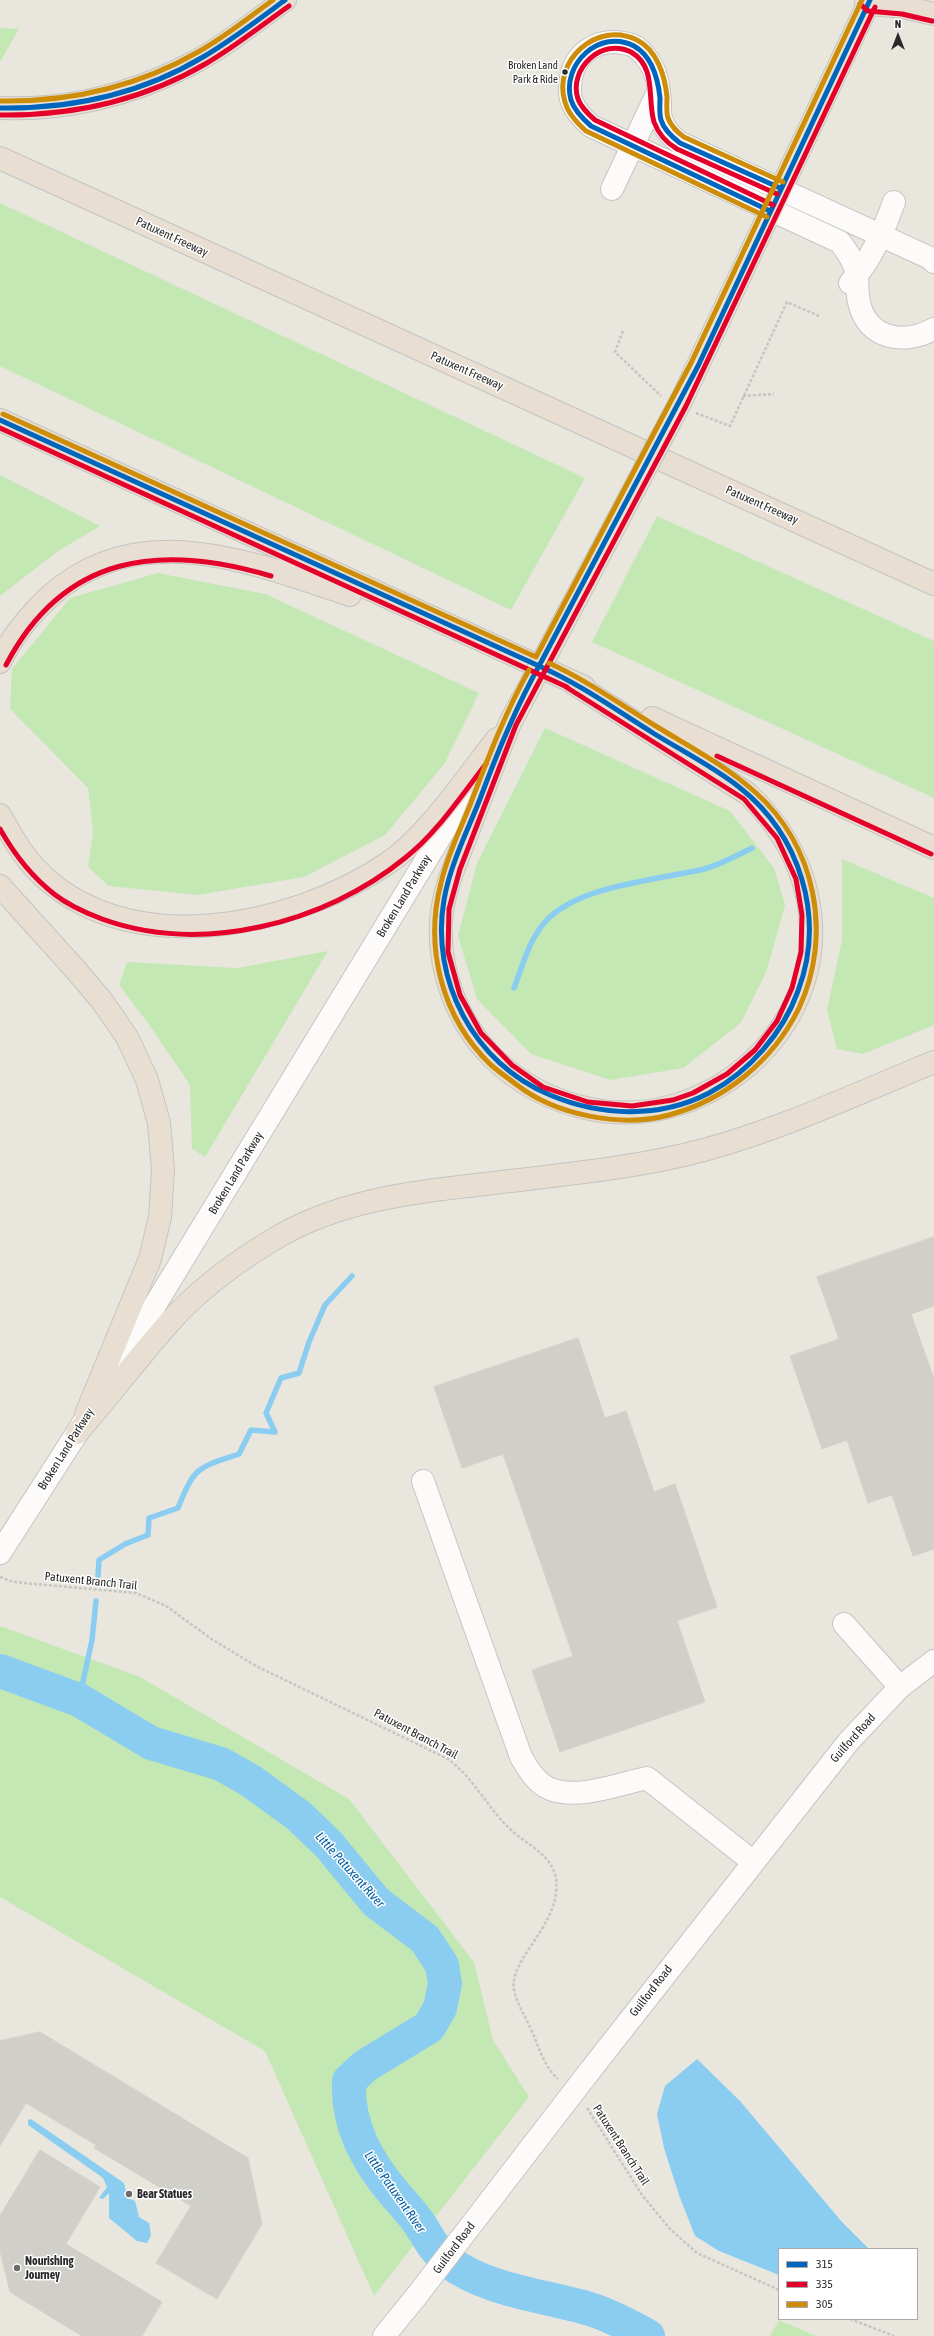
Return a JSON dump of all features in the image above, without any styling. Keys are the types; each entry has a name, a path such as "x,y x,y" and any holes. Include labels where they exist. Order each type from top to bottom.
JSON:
{"highway":[{"path":"0,108 62,106 114,95 189,65 285,0"},
{"path":"868,1 934,14"},
{"name":"Patuxent Freeway","path":"0,158 934,584"},
{"path":"0,420 934,848"},
{"path":"0,662 21,627 62,585 88,571 120,558 150,552 182,551 247,561 456,629"},
{"path":"510,723 448,883 441,920 441,950 448,982 460,1012 481,1045 502,1067 530,1088 568,1105 601,1112 635,1113 666,1109 691,1101 724,1086 749,1065 773,1038 790,1012 802,984 809,953 811,925 806,891 800,868 786,840 768,813 748,794 570,681"},
{"path":"0,815 16,844 35,869 59,889 84,904 122,919 158,925 199,926 237,923 280,914 319,901 355,883 388,863 417,839 510,723"},
{"path":"0,886 98,996 127,1037 146,1080 159,1123 163,1170 160,1218 150,1259 77,1433"},
{"path":"77,1433 179,1313 237,1263 284,1234 331,1213 370,1201 417,1192 630,1165 685,1155 802,1116 934,1062"}],"main road":[{"name":"Broken Land Parkway","path":"510,723 682,399 868,1"}],"street":[{"path":"934,262 930,258 680,143 669,135 661,118 659,90 654,67 642,51 630,44 612,41 599,43 586,50 578,59 573,70 570,86 572,101 580,116 591,126 770,211 840,242 850,255 850,282 858,302 864,316 875,329 892,339 906,339 921,336 934,329"},
{"path":"612,189 659,90"},
{"path":"850,282 881,236 894,202"},
{"name":"Broken Land Parkway","path":"3,1548 77,1433 510,723"},
{"path":"423,1481 521,1757 529,1771 549,1789 564,1792 586,1792 647,1778 752,1862"},
{"path":"844,1624 900,1687"},
{"name":"Guilford Road","path":"384,2336 752,1862 849,1741 900,1687 934,1660"}],"path":[{"path":"742,396 774,394"},
{"name":"Patuxent Branch Trail","path":"0,1577 13,1582 136,1593 166,1606 213,1640 256,1666 448,1759 463,1770 483,1799 512,1831 551,1865 556,1878 557,1897 548,1922 518,1971 514,1989 544,2062 560,2082"},
{"name":"Patuxent Branch Trail","path":"585,2106 590,2111 607,2142 642,2195 670,2229 697,2253 778,2290"},
{"path":"853,2320 894,2336"}],"green space":[{"path":"0,28 19,29 0,62"},
{"path":"0,203 585,478 511,610 0,366"},
{"path":"0,475 100,526 57,552 0,596"},
{"path":"657,516 934,641 934,798 592,642"},
{"path":"158,573 265,594 479,693 445,763 385,835 304,877 197,895 109,886 88,867 93,832 88,788 10,709 12,669 70,598"},
{"path":"545,728 730,811 774,868 785,905 767,970 741,1023 683,1068 610,1080 531,1054 477,999 458,936 477,863"},
{"path":"842,859 934,898 934,1025 863,1054 837,1049 827,1010 842,940"},
{"path":"328,951 205,1157 192,1149 190,1085 150,1026 119,985 127,962 237,968"},
{"path":"0,1626 140,1677 349,1799 474,1962 493,2040 529,2097 374,2296 265,2051 0,1897"},
{"path":"779,2320 816,2336 770,2336"}],"water":[{"path":"697,2059 740,2101 842,2222 868,2248 778,2248 778,2275 719,2251 695,2236 679,2195 664,2148 657,2114 665,2086"},
{"path":"31,2119 124,2183 128,2198 135,2201 139,2217 149,2223 151,2235 147,2243 137,2241 109,2218 109,2193 103,2199 99,2198 107,2187 103,2178 28,2125 28,2120"}],"building":[{"path":"934,1237 934,1306 911,1314 934,1379 934,1549 913,1556 892,1495 868,1503 847,1440 822,1449 790,1356 839,1339 817,1277"},
{"path":"578,1338 605,1418 626,1411 654,1492 675,1484 717,1607 677,1621 705,1702 560,1752 532,1670 573,1656 503,1454 462,1468 434,1387"},
{"path":"40,2032 248,2158 262,2224 217,2299 156,2263 191,2206 94,2148 96,2145 26,2103 0,2146 0,2041"},
{"path":"40,2150 100,2187 66,2244 162,2302 142,2336 82,2336 10,2292 0,2251 0,2216"}],"waterway":[{"path":"514,988 526,954 539,929 559,910 577,900 598,892 711,867 729,860 752,848"},
{"path":"98,1576 99,1560 125,1544 148,1535 149,1518 178,1508 189,1484 199,1470 214,1462 239,1454 251,1430 275,1432 266,1413 281,1378 299,1373 309,1342 325,1305 352,1276"},
{"path":"79,1700 92,1640 96,1601"},
{"name":"Little Patuxent River","path":"0,1671 79,1700 151,1743 221,1764 251,1781 299,1816 329,1845 376,1902 425,1939 442,1965 445,1984 440,2008 429,2027 365,2066 349,2081 351,2112 360,2141 367,2154 375,2168 410,2211 435,2248 443,2257 463,2271 497,2286 597,2311 648,2336"}],"transit line":[{"name":"305","path":"0,101 52,99 77,95 102,90 151,75 208,46 273,0"},
{"name":"315","path":"0,108 27,108 79,102 105,97 155,81 203,57 245,30 285,0"},
{"name":"305","path":"3,414 536,657 691,363 862,0"},
{"name":"315","path":"539,666 698,366 870,0"},
{"name":"335","path":"860,4 868,11 902,14 932,21"},
{"name":"335","path":"0,115 27,115 81,109 133,96 158,87 207,63 239,43 289,6"},
{"name":"335","path":"566,687 744,799 777,838 796,879 802,915 801,952 792,988 777,1021 755,1050 727,1074 693,1093 673,1100 632,1106 588,1102 543,1087 512,1065 481,1033 460,995 448,952 449,909 460,869 516,725 686,406 875,7"},
{"name":"305","path":"767,217 586,131 576,121 565,102 563,87 565,72 572,59 581,48 593,40 607,35 622,35 644,44 659,64 666,89 668,118 677,131 684,137 783,182"},
{"name":"315","path":"770,211 591,126 577,111 571,100 569,87 572,74 578,62 586,53 596,46 608,42 621,42 634,46 640,50 650,62 656,76 660,98 661,120 671,136 680,143 780,188"},
{"name":"335","path":"773,205 595,120 585,110 578,99 576,88 578,77 583,67 599,52 620,48 631,52 639,58 645,66 650,84 654,122 660,134 666,141 677,149 777,194"},
{"name":"315","path":"0,420 539,666"},
{"name":"335","path":"0,428 567,687"},
{"name":"335","path":"6,665 29,628 56,600 86,579 119,566 154,560 191,560 230,566 271,576"},
{"name":"305","path":"529,670 497,736 450,853 441,883 436,908 436,957 441,981 449,1004 460,1026 474,1046 491,1065 517,1085 550,1104 590,1116 630,1120 650,1119 690,1108 728,1089 745,1076 776,1045 799,1008 809,980 815,951 816,922 813,893 805,865 792,838 776,814 744,783 708,758 605,694 549,663"},
{"name":"315","path":"539,666 583,689 653,733 708,765 739,787 760,807 778,829 792,853 802,879 808,907 809,935 806,963 792,1007 774,1036 751,1063 724,1084 709,1093 690,1101 650,1111 630,1112 589,1107 550,1095 523,1081 499,1063 479,1041 463,1016 451,989 444,960 441,930 444,900 450,874 514,715 539,666"},
{"name":"335","path":"717,756 931,854"},
{"name":"335","path":"0,829 17,856 38,880 59,898 83,911 102,919 140,929 180,934 220,933 261,927 300,916 338,900 373,881 405,858 428,837 448,814 486,764"}],"place":[{"name":"Broken Land Park & Ride","path":"565,72"},
{"name":"Bear Statues","path":"129,2194"},
{"name":"Nourishing Journey","path":"17,2268"}]}
